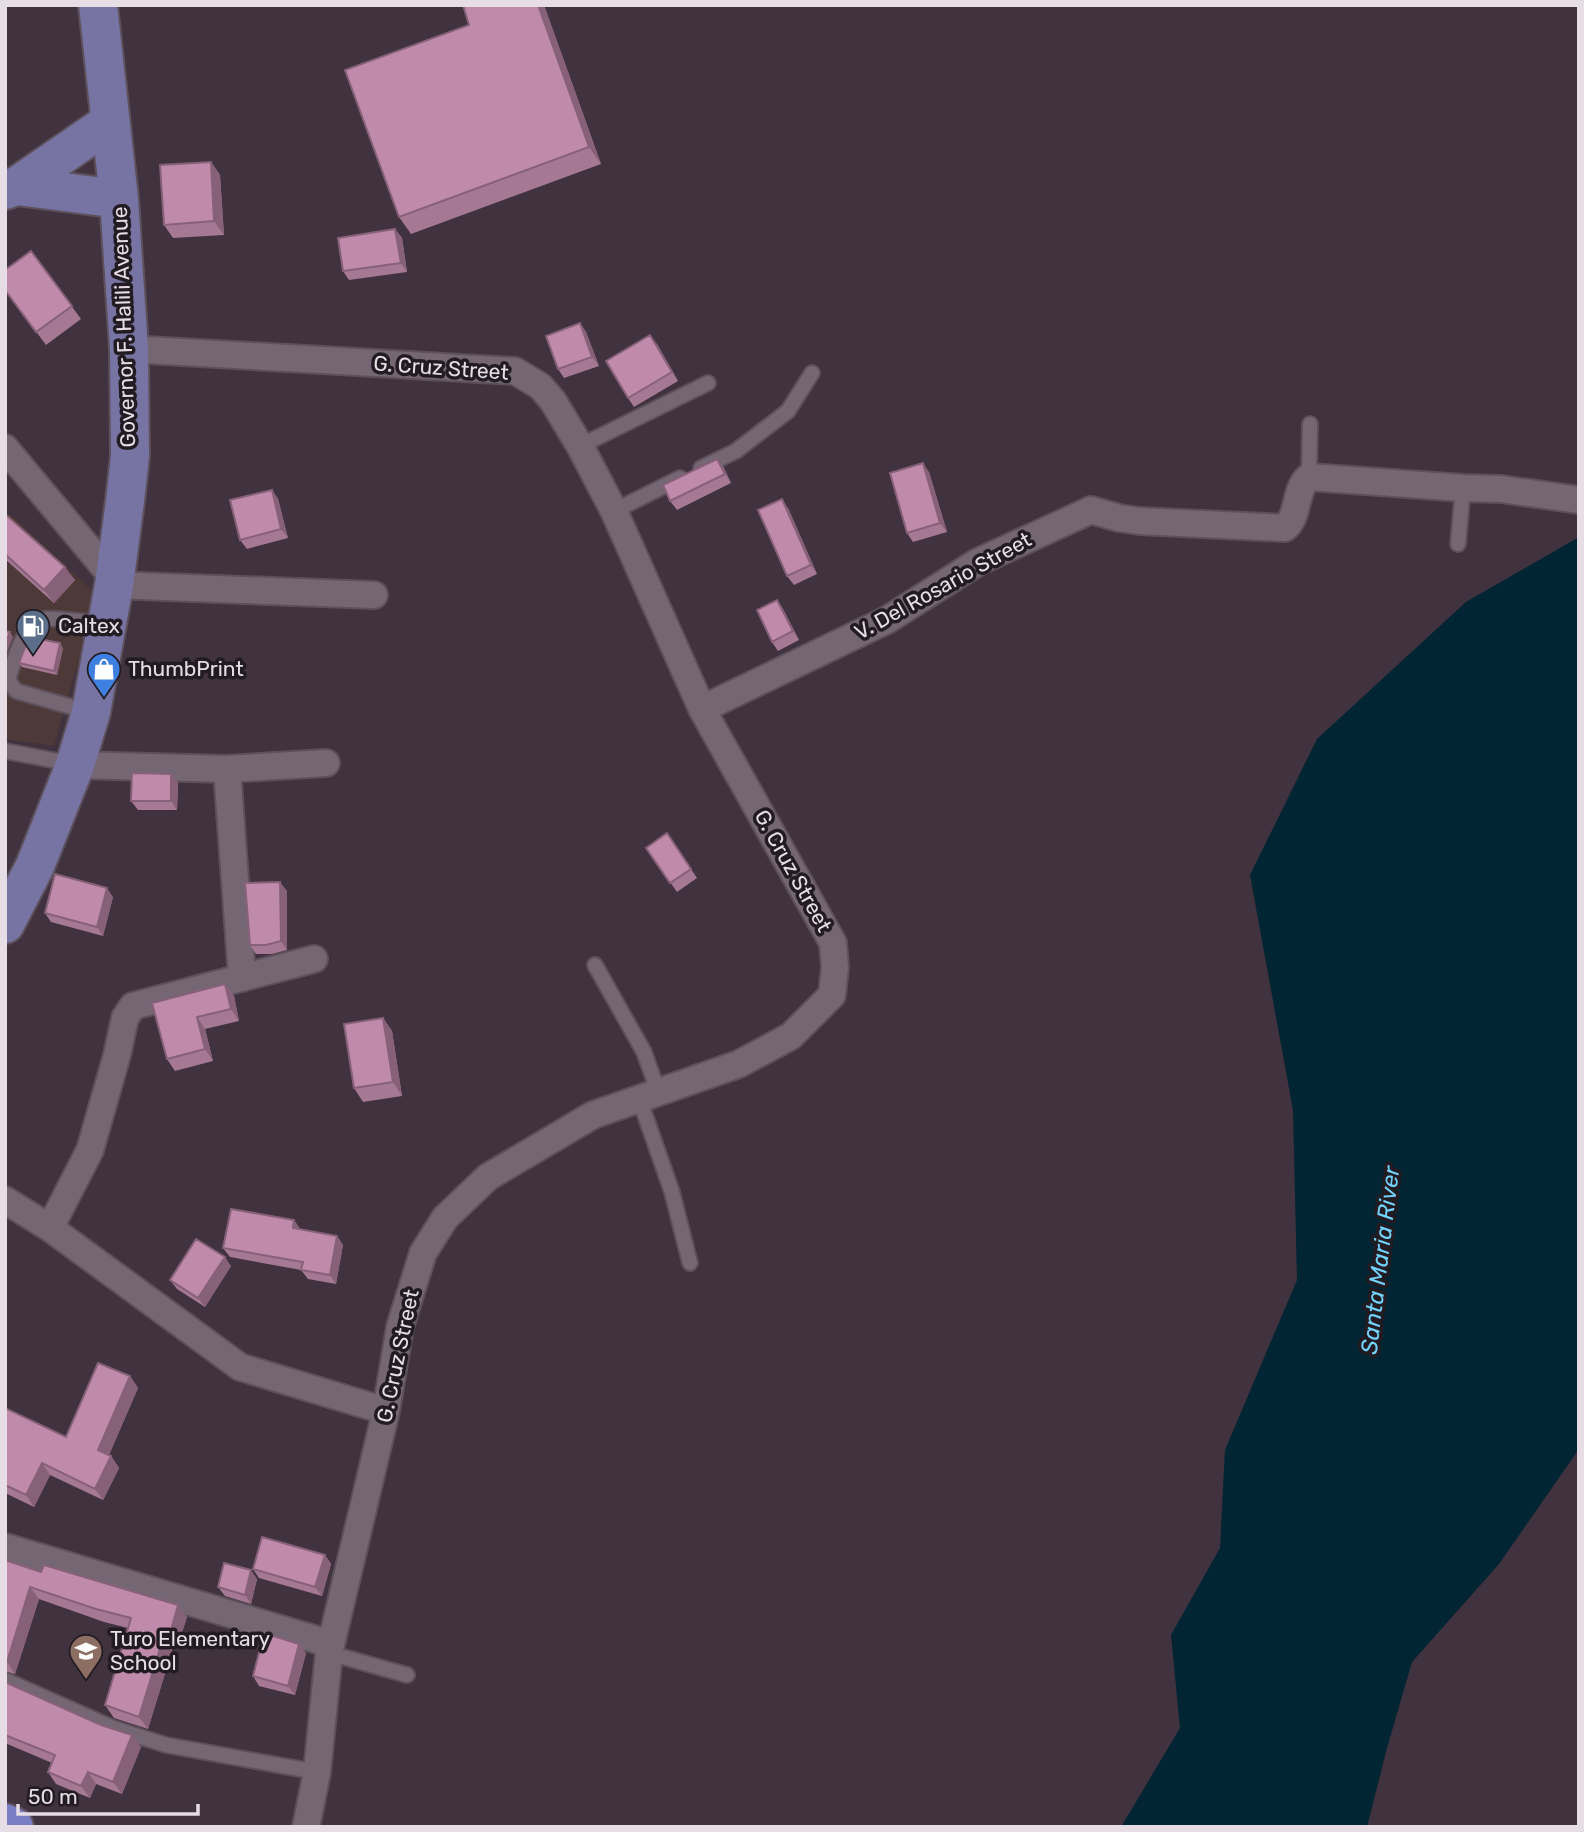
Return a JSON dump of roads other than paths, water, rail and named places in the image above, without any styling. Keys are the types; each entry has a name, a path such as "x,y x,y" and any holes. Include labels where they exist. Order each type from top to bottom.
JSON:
{"highway":[{"path":"5,1823 13,1827"}],"main road":[{"name":"Governor F. Halili Avenue","path":"5,924 35,866 75,765 91,712 114,585 130,456 129,349 119,199 98,5"},
{"path":"11,188 110,122"},
{"path":"11,188 119,199"}],"street":[{"name":"G. Cruz Street","path":"129,349 515,371 540,386 553,401 580,446 614,511 702,709 833,943 835,967 832,995 792,1036 739,1064 593,1115 488,1177 445,1218 424,1253 400,1327 386,1411 330,1649 317,1772 306,1827"},
{"path":"5,448 110,574 114,585 374,595"},
{"path":"1309,477 1501,489 1579,500"},
{"name":"V. Del Rosario Street","path":"702,709 887,620 978,562 1091,510 1139,521 1285,527 1290,523 1303,484 1309,477"},
{"path":"75,765 227,769 326,763"},
{"path":"227,769 242,978"},
{"path":"50,1227 90,1150 125,1018 133,1006 314,959"},
{"path":"5,1200 50,1227 240,1367 386,1411"},
{"path":"5,1547 330,1649"}],"lane":[{"path":"614,511 736,451 788,411 812,373"},
{"path":"580,446 708,383"},
{"path":"1309,477 1310,424"},
{"path":"1458,544 1463,488"},
{"path":"91,712 16,691 8,680 18,647 33,626 45,619 106,625"},
{"path":"5,751 75,765"},
{"path":"595,965 644,1052 649,1095 691,1264"},
{"path":"330,1649 407,1675"},
{"path":"5,1680 113,1728 166,1745 317,1772"}],"water":[{"name":"Santa Maria River","path":"1579,537 1579,1449 1499,1564 1412,1662 1367,1827 1121,1827 1180,1728 1171,1635 1220,1548 1225,1450 1297,1280 1293,1110 1250,875 1317,739 1466,602"}],"place":[{"name":"Caltex","path":"33,656"},
{"name":"ThumbPrint","path":"104,699"},
{"name":"Turo Elementary School","path":"86,1681"}]}
